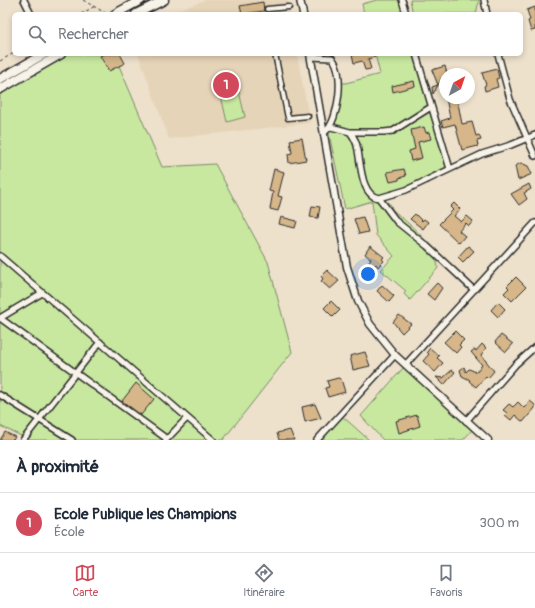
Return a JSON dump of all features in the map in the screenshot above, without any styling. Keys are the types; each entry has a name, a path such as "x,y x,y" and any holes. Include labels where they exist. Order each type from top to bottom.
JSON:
{"main road":[{"path":"119,12 141,0"},
{"path":"140,12 164,0"},
{"path":"0,79 40,56"},
{"path":"0,89 58,56"}],"street":[{"path":"24,0 30,12"},
{"path":"300,0 303,12"},
{"path":"402,0 405,12"},
{"path":"484,0 487,12"},
{"path":"267,9 289,7"},
{"path":"275,56 288,118 308,116"},
{"path":"311,56 347,267 358,301 370,324 395,355 488,440"},
{"path":"318,56 332,58 338,66 340,75 336,104 330,128 325,132"},
{"path":"417,56 450,169"},
{"path":"499,56 510,99 526,139 535,156"},
{"path":"330,128 350,132 393,131 431,107"},
{"path":"350,132 357,144 361,169 366,187 371,194 380,198 397,222 427,246 474,290"},
{"path":"380,198 401,192 482,154 535,135"},
{"path":"406,364 535,223"},
{"path":"0,256 213,440"},
{"path":"42,293 0,318 166,439 187,418"},
{"path":"23,440 100,342"},
{"path":"466,420 515,365 535,347"},
{"path":"317,440 395,355"},
{"path":"0,395 72,440"}],"path":[{"path":"83,0 104,12"},
{"path":"84,12 95,6"},
{"path":"0,61 12,54"}],"shaded area":[{"path":"206,0 288,0 290,12 173,12"},
{"path":"139,56 297,56 310,123 169,139"}],"green space":[{"path":"377,0 406,0 409,12 364,12 362,4"},
{"path":"410,0 479,0 476,12 413,12"},
{"path":"53,56 115,56 162,167 215,164 268,262 292,352 223,440 30,440 0,426 0,86"},
{"path":"376,56 420,56 449,166 397,191 378,195 391,205 392,209 421,235 432,250 436,259 438,268 410,300 404,294 406,291 381,270 394,256 376,235 372,201 345,209 327,124 330,119 333,124 344,129 348,128 333,123 339,85 380,74"},
{"path":"237,83 245,117 227,122 219,87"},
{"path":"404,367 472,430 463,440 383,440 361,416"},
{"path":"341,415 369,440 319,440"}],"building":[{"path":"263,2 264,11 242,12 240,6"},
{"path":"535,7 535,30 531,31 527,10"},
{"path":"100,56 121,56 125,63 109,71"},
{"path":"352,56 375,57 368,59 371,69 365,70 362,61 354,63"},
{"path":"445,66 446,68 439,68 439,83 433,94 432,87 438,85 432,70"},
{"path":"497,69 499,78 496,79 498,87 485,91 484,86 486,85 482,73"},
{"path":"414,81 415,86 393,92 392,86"},
{"path":"447,104 458,104 462,124 472,122 476,136 479,135 481,140 477,141 478,146 462,150 455,124 443,127 441,121 450,118"},
{"path":"424,127 426,133 429,132 431,139 418,142 422,158 411,161 409,151 415,149 411,130"},
{"path":"302,138 306,160 289,163 288,154 292,153 290,140"},
{"path":"521,163 528,166 532,174 518,180 515,166"},
{"path":"274,169 284,172 278,196 282,197 278,211 270,209 273,192 269,191"},
{"path":"404,169 406,176 399,178 399,180 390,182 387,172"},
{"path":"529,184 531,189 524,193 527,199 519,205 511,194"},
{"path":"454,203 460,209 454,216 461,222 467,216 473,221 469,226 466,223 459,231 465,236 459,243 439,224 453,210 450,207"},
{"path":"312,206 320,207 318,218 310,217"},
{"path":"415,214 422,221 424,219 428,222 423,229 410,219"},
{"path":"281,217 297,221 295,228 279,224"},
{"path":"363,217 368,232 359,234 354,219"},
{"path":"370,246 384,257 382,259 384,261 378,267 376,264 373,267 368,262 371,259 365,254"},
{"path":"468,246 474,251 463,262 458,257"},
{"path":"327,270 339,281 330,289 321,281 323,279 321,276"},
{"path":"516,277 526,287 512,301 504,293 509,288 507,286"},
{"path":"437,283 442,288 434,300 427,294"},
{"path":"382,285 394,296 389,302 377,291"},
{"path":"331,301 340,310 333,317 324,308"},
{"path":"498,302 505,309 498,317 491,310"},
{"path":"399,315 411,324 402,333 393,322"},
{"path":"455,331 464,340 459,345 461,347 456,353 444,342"},
{"path":"501,335 513,344 506,352 495,342"},
{"path":"482,344 486,348 481,355 494,371 488,378 486,376 476,387 469,381 470,380 462,376 460,370 464,367 466,372 469,369 476,372 482,365 471,352 475,349 476,351"},
{"path":"430,348 439,356 437,358 443,363 435,372 423,361 429,354 427,352"},
{"path":"365,352 370,366 353,370 350,356"},
{"path":"452,370 455,372 444,385 436,377 443,378"},
{"path":"338,378 341,379 345,392 328,397 325,388 329,387 327,381"},
{"path":"136,383 154,399 141,415 122,401"},
{"path":"530,401 535,405 535,408 523,422 515,415 511,420 505,415 507,413 503,410 509,404 513,407 518,402 524,408"},
{"path":"315,404 321,418 305,422 302,407"},
{"path":"417,415 420,426 399,433 396,421"},
{"path":"290,430 294,440 279,440 277,433"},
{"path":"5,432 15,437 13,440 0,440"}],"place":[{"name":"Ecole Publique les Champions","path":"226,85"}]}
